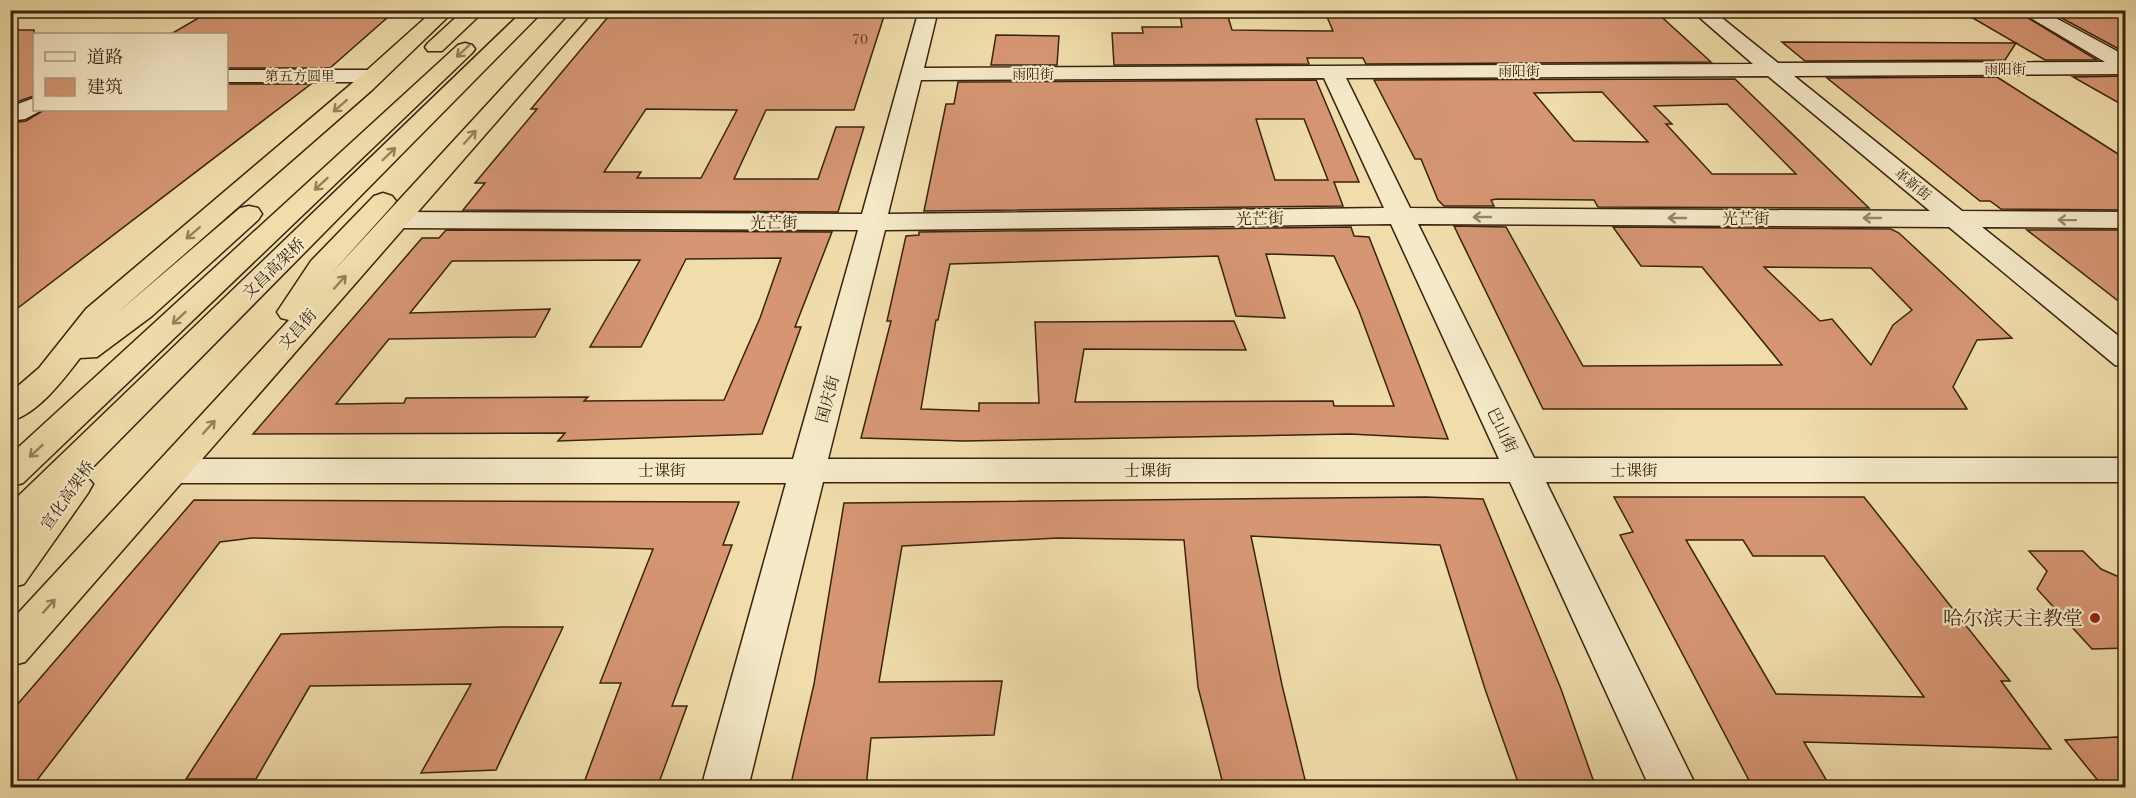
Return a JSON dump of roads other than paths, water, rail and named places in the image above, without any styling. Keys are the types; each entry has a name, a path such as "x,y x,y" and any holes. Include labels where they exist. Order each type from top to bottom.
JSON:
{"highway":[{"path":"50,375 97,315 447,10"},
{"path":"10,411 50,375 141,310 476,10"},
{"name":"文昌高架桥","path":"10,475 506,10"},
{"name":"文昌高架桥","path":"10,527 535,10"},
{"path":"236,398 321,267 563,10"},
{"name":"文昌街","path":"10,650 585,10"},
{"name":"宣化高架桥","path":"10,574 21,563 122,416"}],"street":[{"name":"国庆街","path":"724,788 929,10"},
{"name":"革新街","path":"1700,10 2126,358"},
{"path":"2026,10 2126,67"},
{"name":"雨阳街","path":"912,74 2126,67"},
{"name":"巴山街","path":"1332,72 1674,788"},
{"name":"第五方圆里","path":"228,76 373,76"},
{"path":"10,114 17,114 33,106"},
{"name":"光芒街","path":"395,220 873,222 1401,216 2126,220"},
{"name":"士课街","path":"170,471 2126,470"}],"place":[{"name":"哈尔滨天主教堂","path":"2095,618"}]}
